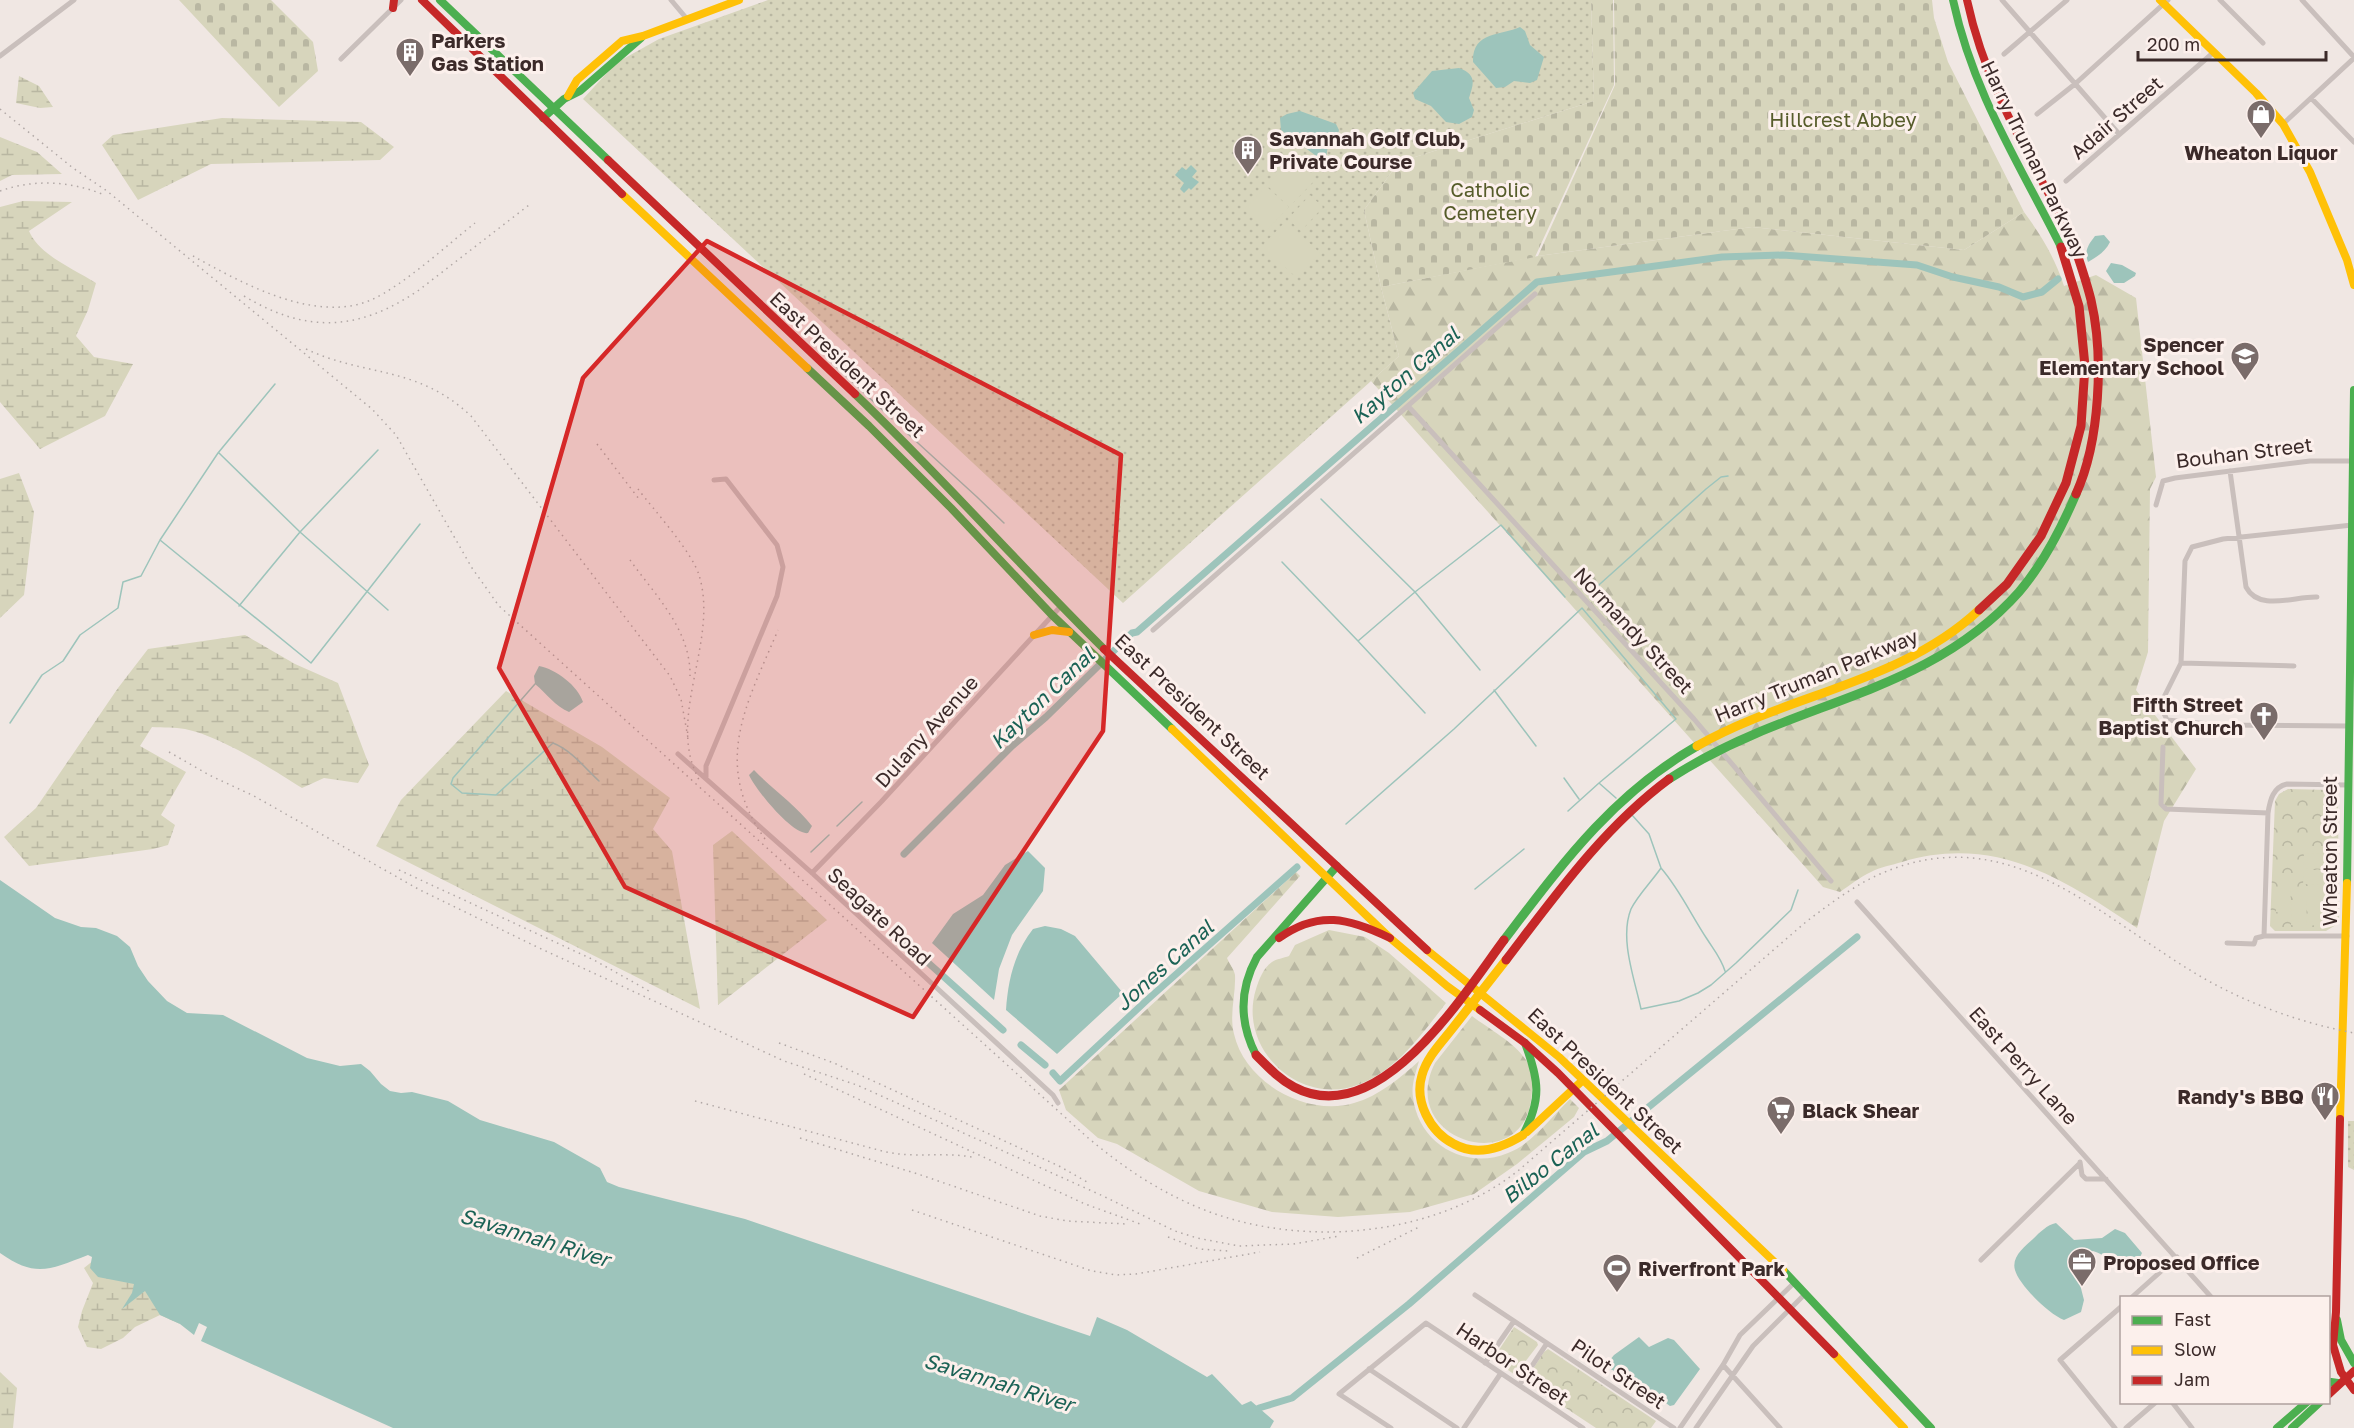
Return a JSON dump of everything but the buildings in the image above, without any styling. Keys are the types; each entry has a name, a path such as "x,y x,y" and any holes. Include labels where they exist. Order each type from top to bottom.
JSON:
{"main road":[{"name":"East President Street","path":"422,0 868,426 951,508 1052,615 1328,877 1390,939 1447,986 1525,1043 1573,1089 1904,1428"},
{"name":"East President Street","path":"440,0 895,432 1060,606 1110,654 1429,952 1539,1039 1796,1282 1931,1428"},
{"path":"543,118 568,96 577,80 622,41 643,36 739,0"},
{"name":"Harry Truman Parkway","path":"1257,957 1245,984 1242,1006 1247,1037 1256,1055 1269,1070 1283,1082 1315,1095 1350,1094 1382,1080 1419,1049 1578,844 1609,811 1643,781 1681,754 1731,728 1922,652 1951,634 1994,597 2031,552 2054,513 2072,470 2082,426 2086,380 2084,334 2075,289 2061,248 1976,84 1961,42 1953,0"},
{"name":"Harry Truman Parkway","path":"1583,1080 1523,1135 1510,1144 1494,1150 1474,1151 1455,1146 1440,1136 1425,1113 1420,1091 1425,1066 1439,1046 1589,853 1619,821 1652,792 1707,755 1767,727 1896,680 1959,645 2013,598 2056,540 2085,474 2096,428 2100,392 2100,357 2094,309 2082,261 2072,238 1989,79 1975,38 1967,0"},
{"path":"2164,1 2283,123 2310,172 2350,259 2354,285"},
{"name":"Wheaton Street","path":"2339,1382 2339,1372 2333,1352 2350,786 2348,726 2354,390"},
{"path":"951,508 957,506 966,510 997,537"},
{"path":"1034,635 1052,630 1070,632"},
{"path":"1257,957 1337,866"},
{"path":"1257,957 1287,931 1304,923 1322,919 1359,923 1390,939"},
{"path":"1523,1135 1534,1115 1539,1098 1538,1079 1525,1043"},
{"name":"Wheaton Street","path":"2336,1312 2341,1340 2354,1363"},
{"path":"2330,1393 2337,1388 2339,1382 2354,1371"},
{"path":"2339,1382 2354,1390"},
{"path":"2277,1428 2305,1404"},
{"path":"2293,1428 2318,1404"}],"street":[{"path":"0,56 74,0"},
{"path":"340,59 394,4 401,0"},
{"path":"671,0 687,19"},
{"path":"2002,0 2119,134"},
{"path":"2004,54 2067,0"},
{"path":"2220,0 2263,43"},
{"path":"2283,123 2354,57 2302,0"},
{"path":"2037,114 2075,84 2164,1"},
{"name":"Adair Street","path":"2066,181 2214,52"},
{"path":"2311,98 2354,142"},
{"path":"1154,630 1535,294"},
{"name":"Normandy Street","path":"1407,406 1679,702 1831,881"},
{"name":"Bouhan Street","path":"2156,505 2163,480 2310,461 2354,461"},
{"path":"2230,471 2246,587 2249,594 2264,602 2317,597"},
{"path":"706,777 706,766 777,596 783,567 777,545 726,479 714,480"},
{"path":"2348,726 2219,725 2167,720 2161,703 2181,663 2186,561 2192,547 2239,538 2352,525"},
{"name":"Dulany Avenue","path":"812,873 881,802 1060,606"},
{"path":"2181,663 2294,666"},
{"path":"2163,747 2161,804 2166,809 2268,813"},
{"name":"Seagate Road","path":"678,754 812,873 1053,1095 1058,1103"},
{"path":"2264,936 2270,802 2280,786 2350,786"},
{"name":"East Perry Lane","path":"1857,902 2177,1257"},
{"path":"2227,943 2254,944 2256,938 2264,936 2346,936"},
{"path":"1981,1260 2080,1163 2084,1155"},
{"path":"2080,1163 2082,1175 2086,1179 2106,1179"},
{"path":"2133,1296 2177,1257 2210,1296"},
{"path":"1680,1428 1723,1365 1740,1335 1796,1282"},
{"path":"1696,1428 1758,1339 1806,1293"},
{"name":"Pilot Street","path":"1475,1295 1661,1424 1674,1428"},
{"path":"2115,1428 2060,1360 2120,1307"},
{"path":"1485,1363 1514,1321"},
{"name":"Harbor Street","path":"1369,1369 1426,1323 1583,1428"},
{"path":"1520,1384 1547,1343"},
{"path":"1723,1365 1780,1428"},
{"path":"1391,1428 1339,1394 1369,1369 1457,1428"},
{"path":"1464,1428 1501,1373"},
{"path":"2126,1428 2154,1404"},
{"path":"2174,1404 2192,1428"},
{"path":"2286,1419 2293,1428"}],"highlighted area":[{"path":"707,241 1121,455 1103,731 913,1017 625,887 499,668 583,378"}],"green space":[{"path":"179,0 271,0 313,42 318,71 279,107"},
{"path":"768,0 1591,0 1594,101 1399,162 1364,210 1399,356 1123,603 583,99 616,63 659,39"},
{"name":"Catholic Cemetery","path":"1591,0 1613,0 1614,85 1535,257 1381,287 1364,210 1399,162 1594,101"},
{"name":"Hillcrest Abbey","path":"1614,0 1932,0 1934,18 1948,62 2024,212 1964,250 1752,227 1538,256 1615,85"},
{"path":"19,76 39,86 53,107 40,108 16,103"},
{"path":"222,118 361,122 394,147 380,160 211,164 138,200 102,145 113,135"},
{"path":"0,137 37,152 62,174 12,175 0,181"},
{"path":"1292,159 1315,180 1292,204 1269,183"},
{"path":"1266,186 1289,207 1266,231 1244,210"},
{"path":"1310,195 1323,207 1301,231 1288,219"},
{"path":"23,201 72,202 29,231 34,240 49,254 96,283 88,310 76,336 94,357 133,364 105,416 40,449 0,402 0,207"},
{"path":"2024,212 2047,247 2064,286 2096,275 2136,298 2156,477 2150,489 2148,652 2136,690 2196,769 2164,821 2137,928 2054,878 1997,857 1967,853 1935,855 1878,869 1840,892 1823,887 1371,381 1399,356 1381,287 1538,256 1752,227 1964,250"},
{"path":"1284,223 1288,223 1320,253 1297,278 1264,248 1264,244"},
{"path":"19,473 34,512 24,595 0,618 0,479"},
{"path":"245,635 295,664 338,683 369,765 358,783 324,778 302,788 214,738 185,729 152,727 140,746 186,772 161,815 175,825 168,845 29,866 4,837 36,808 118,688 148,649"},
{"path":"506,691 602,747 670,798 653,829 672,851 700,1009 376,846 401,800"},
{"path":"2288,789 2330,790 2336,794 2338,801 2339,923 2326,931 2275,931 2270,926 2275,801 2279,794"},
{"path":"732,831 827,920 718,1005 713,845"},
{"path":"2304,853 2328,854 2327,869 2303,868"},
{"path":"2304,870 2328,870 2327,885 2303,884"},
{"path":"1296,872 1300,876 1227,958 1235,975 1232,1019 1234,1034 1240,1052 1264,1081 1298,1100 1317,1105 1336,1106 1354,1103 1372,1096 1397,1080 1419,1061 1414,1079 1413,1097 1424,1128 1446,1149 1476,1158 1492,1158 1517,1149 1533,1137 1570,1099 1579,1108 1574,1117 1517,1164 1474,1194 1410,1212 1338,1217 1272,1212 1199,1191 1117,1144 1098,1138 1066,1110 1059,1090"},
{"path":"2303,886 2328,886 2327,900 2303,900"},
{"path":"2276,888 2291,888 2290,912 2276,912"},
{"path":"2292,901 2307,901 2306,925 2291,925"},
{"path":"2308,901 2323,901 2322,926 2308,925"},
{"path":"1329,930 1365,937 1389,953 1446,1003 1398,1060 1360,1084 1338,1089 1316,1088 1296,1081 1279,1068 1265,1052 1256,1033 1253,1012 1256,989 1266,967 1276,960 1289,956 1295,945"},
{"path":"1472,1016 1521,1053 1529,1065 1532,1079 1531,1100 1522,1124 1506,1138 1486,1143 1465,1140 1446,1129 1432,1112 1428,1090 1435,1063"},
{"path":"2348,1121 2354,1121 2354,1170 2348,1167"},
{"path":"94,1260 132,1266 180,1324 160,1315 135,1327 123,1338 101,1349 87,1347 78,1327 93,1283 84,1268"},
{"path":"1514,1327 1538,1345 1515,1375 1493,1359"},
{"path":"1548,1349 1656,1421 1651,1428 1596,1428 1525,1381"},
{"path":"0,1372 17,1388 13,1428 0,1428"}],"water":[{"path":"1520,27 1525,31 1530,45 1544,57 1537,80 1530,83 1514,81 1505,87 1496,88 1473,62 1474,52 1477,45 1489,36"},
{"path":"1459,68 1472,77 1473,85 1469,98 1474,110 1472,117 1459,124 1446,122 1431,106 1415,99 1413,93 1432,71"},
{"path":"1300,111 1336,124 1338,134 1328,146 1326,157 1319,158 1281,130 1280,118"},
{"path":"1191,165 1197,171 1192,177 1199,182 1184,193 1180,189 1184,183 1175,175 1182,167 1186,170"},
{"path":"2104,235 2110,242 2101,254 2088,262 2087,248 2090,242 2095,236"},
{"path":"2111,263 2122,265 2136,273 2135,276 2124,283 2114,283 2106,271"},
{"path":"539,666 565,679 576,690 583,702 569,712 555,703 535,684 534,676"},
{"path":"754,770 806,818 812,826 808,833 801,832 784,820 766,800 749,775"},
{"path":"1028,851 1045,868 1043,891 1012,935 999,969 994,1000 932,943 953,914 983,895 1005,865"},
{"name":"Savannah River","path":"0,880 55,918 81,927 96,928 117,936 130,947 138,966 148,981 167,1001 187,1013 223,1015 307,1058 340,1066 361,1064 390,1091 412,1092 448,1101 480,1120 554,1142 600,1168 607,1182 619,1187 745,1219 1090,1336 1097,1317 1127,1330 1207,1377 1212,1374 1242,1405 1251,1401 1274,1421 1270,1428 393,1428 201,1341 207,1327 199,1323 194,1335 180,1324 160,1315 145,1291 122,1309 132,1293 134,1284 98,1277 90,1268 92,1257 88,1255 53,1268 33,1269 0,1253"},
{"path":"1045,926 1061,929 1075,936 1123,993 1057,1054 1006,1010 1010,978 1021,948 1033,929"},
{"path":"2056,1223 2074,1240 2102,1238 2115,1229 2125,1233 2142,1253 2132,1269 2093,1251 2080,1257 2075,1265 2084,1300 2081,1312 2064,1320 2051,1312 2028,1291 2014,1265 2023,1248 2044,1229"},
{"path":"1639,1337 1649,1347 1668,1338 1674,1340 1700,1369 1674,1405 1670,1406 1637,1383 1605,1366 1614,1355"}],"waterway":[{"name":"Kayton Canal","path":"904,854 1012,746 1046,717 1132,633 1137,632 1537,282 1722,257 1783,255 1917,265 1953,277 1999,287 2023,297 2042,292 2058,279"},
{"path":"827,358 892,419"},
{"path":"10,723 42,675 63,661 80,635 118,608 123,582 141,576 160,540 218,453 275,384"},
{"path":"907,433 1004,523"},
{"path":"239,606 300,532 378,450"},
{"path":"219,453 300,532 388,610"},
{"path":"1591,592 1706,489 1721,477 1728,476"},
{"path":"1321,499 1415,592 1358,641 1425,713"},
{"path":"160,540 311,663 420,524"},
{"path":"1480,670 1415,592 1501,525 1565,597"},
{"path":"1282,562 1358,641"},
{"path":"1346,824 1454,729 1582,608 1676,719 1599,783 1616,798"},
{"path":"535,684 453,778 451,784 462,793 496,795 553,743 572,755 599,781"},
{"path":"1494,690 1536,746"},
{"path":"1564,778 1579,799"},
{"path":"1568,811 1599,783"},
{"path":"837,826 862,802"},
{"path":"1632,815 1649,834 1661,868"},
{"path":"811,852 829,835"},
{"path":"1475,889 1524,849"},
{"name":"Jones Canal","path":"1053,1073 1060,1081 1147,1000 1297,867"},
{"path":"1725,971 1680,894 1661,868 1634,904 1628,921 1627,946 1641,1009 1679,1001 1711,985 1791,910 1798,890"},
{"name":"Jones Canal","path":"894,932 1003,1030"},
{"name":"Bilbo Canal","path":"1259,1408 1292,1398 1409,1304 1584,1152 1607,1141 1857,937"},
{"name":"Jones Canal","path":"1021,1045 1045,1065"}],"railway":[{"path":"0,109 73,168 107,191 372,409 396,435 472,568 499,606 1087,1137 1134,1173 1186,1202 1226,1217 1268,1227 1312,1232 1357,1231 1401,1224 1444,1212 1483,1194 1519,1170 1807,921 1860,884 1880,874 1927,860 1971,858 2013,866 2091,904 2166,955 2240,997 2277,1012 2354,1033"},
{"path":"0,191 13,187 51,183 77,186 102,194"},
{"path":"244,296 289,317 311,322 333,323 375,314 419,290 529,205"},
{"path":"193,256 234,278 279,297 303,304 326,307 349,306 371,300 397,285 475,223"},
{"path":"306,349 328,358 411,380 431,388 471,416 670,676 681,699 688,738"},
{"path":"597,444 639,499"},
{"path":"638,489 681,543 699,575 704,601 703,627 689,708 688,734 691,759 701,783"},
{"path":"630,560 678,628 685,643 690,676"},
{"path":"765,839 749,811 740,785 737,759 746,709 778,630"},
{"path":"169,752 209,775 254,796 420,890 535,946 784,1061 857,1085 1175,1231 1239,1246 1293,1244 1340,1236"},
{"path":"399,870 594,960 649,991"},
{"path":"779,1043 834,1063 1059,1166 1087,1182"},
{"path":"804,1074 1085,1204 1143,1225"},
{"path":"695,1101 886,1152 972,1157"},
{"path":"800,1138 918,1174 1040,1216 1067,1221 1126,1224"},
{"path":"912,1210 1092,1271 1116,1275 1136,1274 1260,1252"},
{"path":"1357,1258 1421,1226"},
{"path":"1168,1237 1199,1249 1228,1251"}],"traffic: fast":[{"path":"440,0 608,160"},
{"path":"1953,0 1972,66 1985,97 2061,247"},
{"path":"543,118 564,99 580,91 641,38"},
{"path":"807,368 951,508 1052,615 1172,729"},
{"path":"2347,883 2354,390"},
{"path":"855,394 1104,649"},
{"path":"1669,779 1734,743 1897,678 1961,643 1991,620 2028,581 2051,545 2076,494"},
{"path":"1504,940 1568,858 1614,808 1667,765 1697,746"},
{"path":"1256,1055 1246,1030 1243,1006 1251,969 1257,957 1337,866"},
{"path":"1523,1135 1536,1100 1536,1079 1525,1043"},
{"path":"1783,1270 1931,1428"},
{"path":"2337,1320 2341,1340 2354,1363"},
{"path":"2330,1383 2338,1383"},
{"path":"2277,1428 2305,1404"},
{"path":"2292,1428 2318,1404"}],"traffic: slow":[{"path":"568,96 577,80 622,41 643,36 739,0"},
{"path":"2160,0 2256,93 2283,124 2310,172 2347,260 2354,285"},
{"path":"622,194 807,368"},
{"path":"1697,746 1732,728 1843,686 1915,655 1948,635 1979,610"},
{"path":"1034,635 1052,630 1069,632"},
{"path":"1172,729 1390,938 1447,986 1480,1010"},
{"path":"2340,1119 2347,883"},
{"path":"1427,950 1559,1057 1783,1270"},
{"path":"1506,960 1431,1056 1422,1075 1420,1095 1431,1124 1445,1139 1463,1148 1489,1149 1507,1144 1523,1135"},
{"path":"1527,1132 1583,1080"},
{"path":"1834,1354 1904,1428"}],"traffic: jam":[{"path":"393,8 394,0"},
{"path":"422,0 622,194"},
{"path":"1967,0 1975,32 1998,93 2072,238"},
{"path":"608,160 855,394"},
{"path":"2072,238 2091,300 2098,346 2095,424 2084,473 2076,494"},
{"path":"1979,610 2007,584 2041,536 2066,483 2081,426 2085,366 2079,306 2061,247"},
{"path":"1104,649 1427,950"},
{"path":"1506,960 1601,841 1645,798 1669,779"},
{"path":"1279,938 1293,929 1320,920 1347,922 1390,938"},
{"path":"1256,1055 1279,1077 1294,1087 1326,1096 1357,1091 1387,1075 1416,1051 1466,993 1504,940"},
{"path":"1480,1010 1525,1043 1558,1073 1834,1354"},
{"path":"2340,1119 2336,1312 2333,1345 2341,1372 2354,1390"},
{"path":"2330,1393 2354,1371"}],"place":[{"name":"Parkers Gas Station","path":"410,78"},
{"name":"Wheaton Liquor","path":"2261,140"},
{"name":"Savannah Golf Club, Private Course","path":"1248,176"},
{"name":"Spencer Elementary School","path":"2245,382"},
{"name":"Fifth Street Baptist Church","path":"2264,742"},
{"name":"Randy's BBQ","path":"2325,1122"},
{"name":"Black Shear","path":"1781,1136"},
{"name":"Proposed Office","path":"2082,1288"},
{"name":"Riverfront Park","path":"1617,1294"}]}
